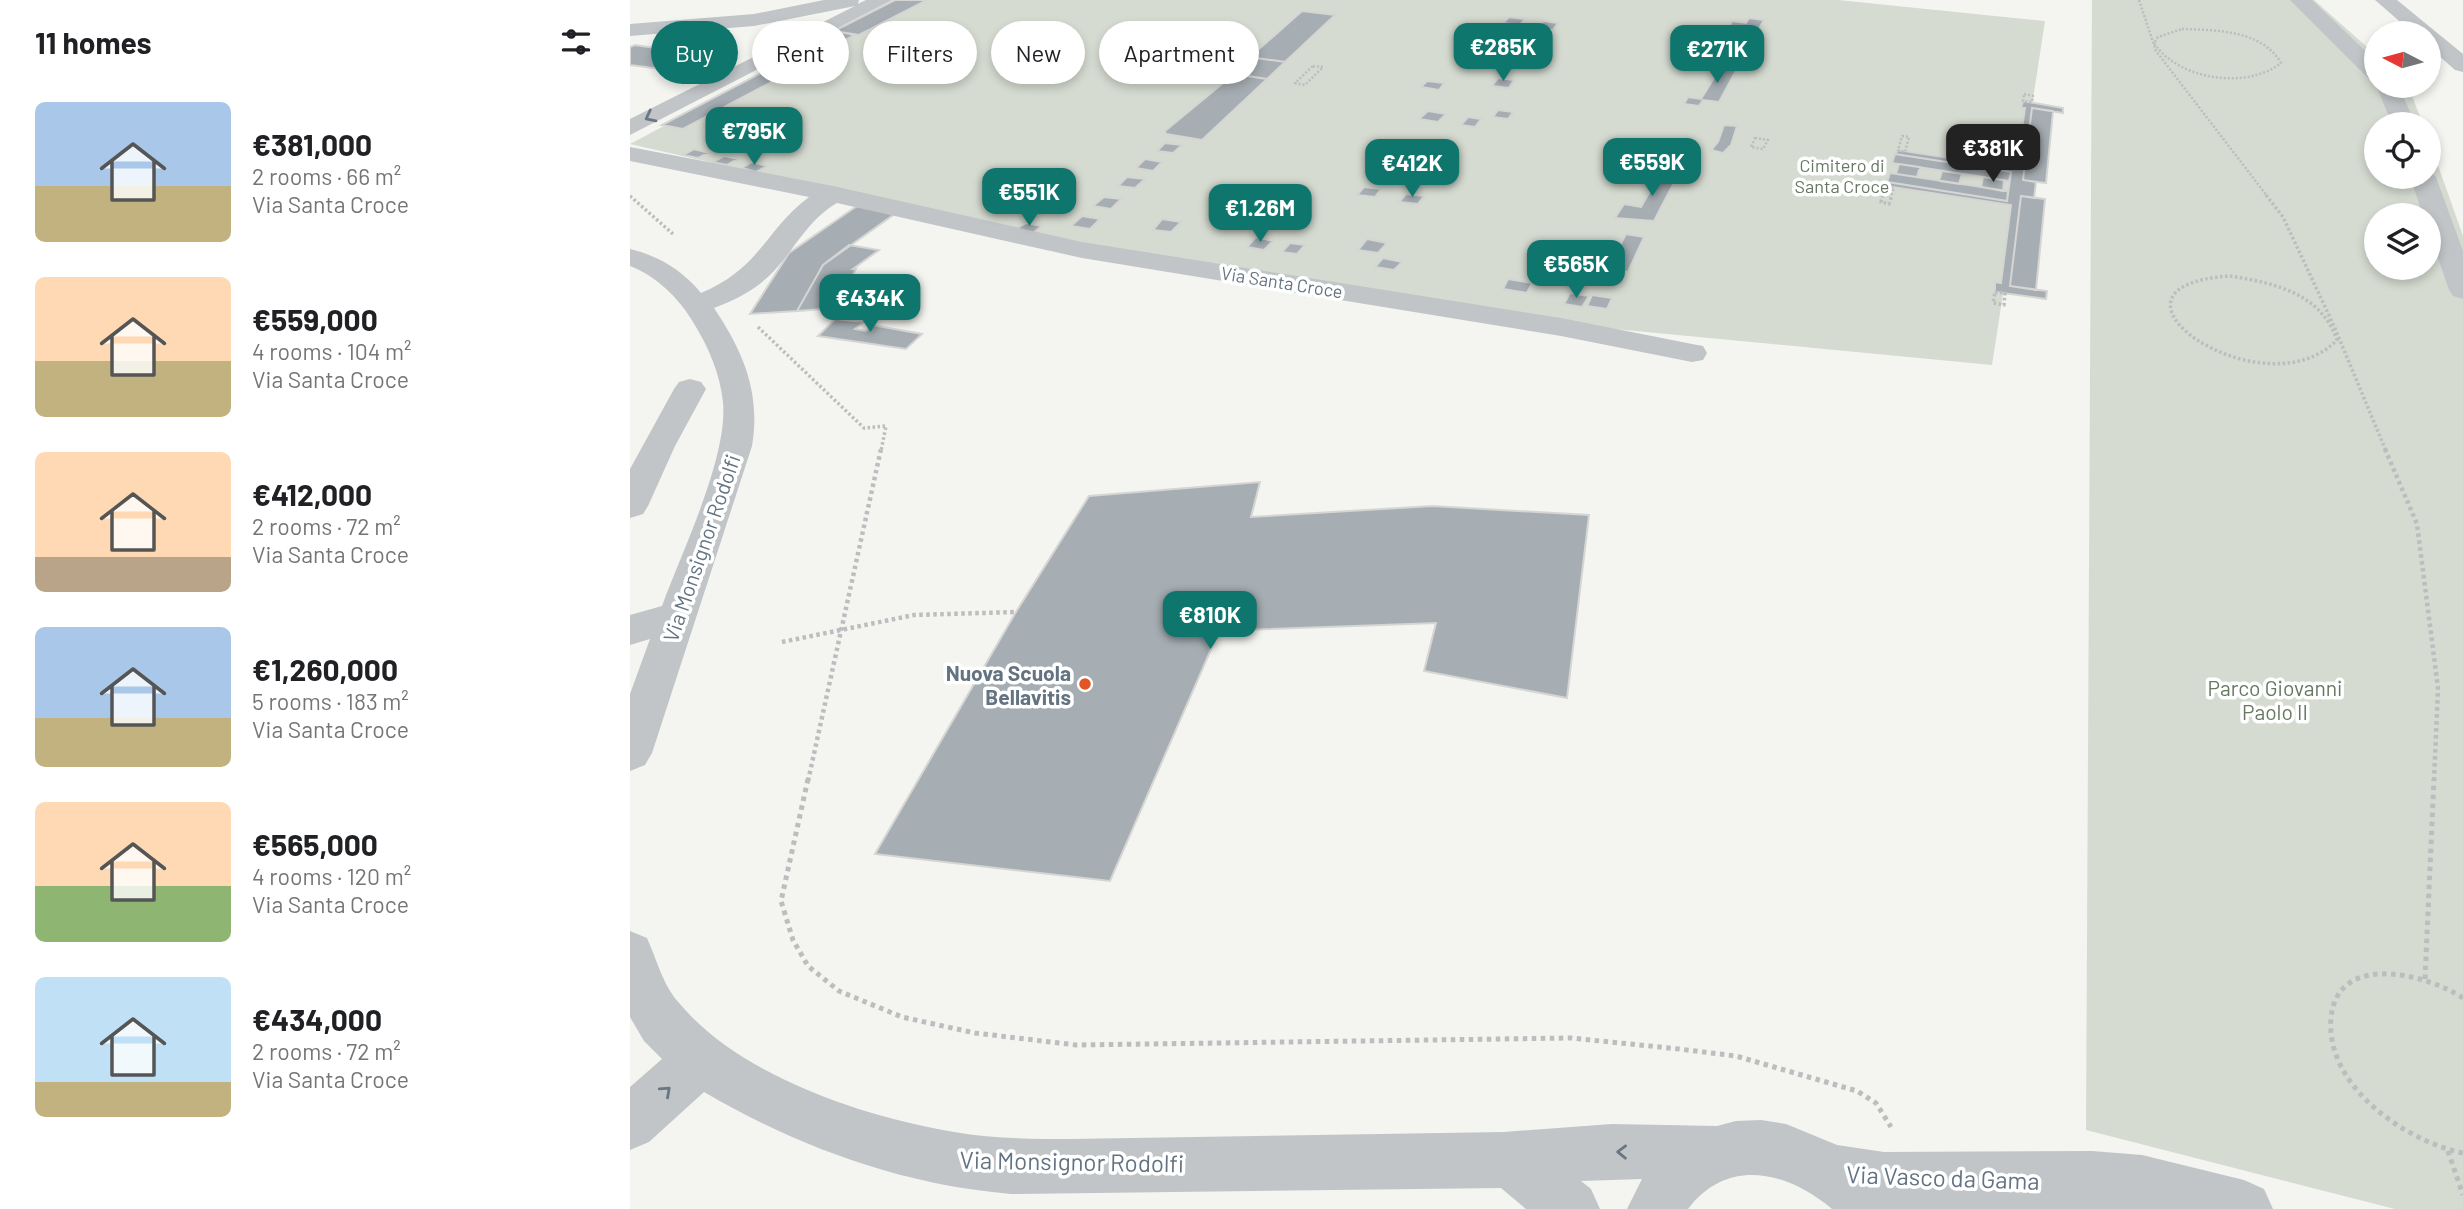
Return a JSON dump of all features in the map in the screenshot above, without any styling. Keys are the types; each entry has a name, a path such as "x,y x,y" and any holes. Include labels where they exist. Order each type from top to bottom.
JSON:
{"street":[{"path":"630,30 754,20 855,0"},
{"path":"839,21 882,0"},
{"path":"2300,0 2364,61"},
{"path":"2385,0 2410,21"},
{"path":"754,20 761,21"},
{"path":"2441,47 2463,65"},
{"path":"630,128 752,65"},
{"name":"Via Santa Croce","path":"630,154 833,194 1082,250 1561,327 1692,353"},
{"path":"2428,189 2458,263 2463,290"},
{"path":"696,305 753,276 804,212 833,194"},
{"name":"Via Monsignor Rodolfi","path":"630,257 644,260 665,271 696,305 727,358 740,400 738,434 729,471 630,753"},
{"path":"630,506 658,446 690,389"},
{"path":"630,630 678,616"},
{"name":"Via Monsignor Rodolfi","path":"630,954 638,978 660,1020 681,1044 703,1058 761,1094 833,1127 881,1144 957,1161 1039,1166 1509,1159 1601,1152 1715,1153 1753,1146 1794,1153 1849,1191"},
{"path":"630,1123 703,1058"},
{"name":"Via Monsignor Rodolfi","path":"1656,1209 1668,1187 1689,1167 1715,1153"},
{"path":"1509,1159 1571,1209"},
{"name":"Via Vasco da Gama","path":"1849,1191 1884,1180 2037,1195 2092,1179 2142,1183 2244,1209"}],"path":[{"path":"2139,0 2156,51 2283,217 2334,326 2417,524 2438,688 2425,979"},
{"path":"2219,31 2269,47 2278,55 2281,63 2276,70 2264,75 2223,77 2180,67 2156,51 2154,43 2168,32 2219,31"},
{"path":"1313,66 1323,67 1305,85 1295,83 1313,66"},
{"path":"1755,138 1768,139 1763,149 1751,147 1755,138"},
{"path":"1886,186 1894,188 1889,204 1881,202 1886,186"},
{"path":"2231,276 2256,280 2305,299 2323,312 2334,326 2337,340 2329,353 2312,361 2287,365 2258,362 2202,343 2182,329 2170,314 2168,300 2174,289 2187,281 2231,276"},
{"path":"1995,292 2006,293 2004,305 1993,303 1995,292"},
{"path":"749,317 864,428 886,426 781,901 792,941 814,973 855,1001 999,1038 1076,1045 1571,1038 1736,1056 1857,1091 1876,1103 1896,1137"},
{"path":"782,642 942,612 1016,612"},
{"path":"2463,998 2425,979 2394,972 2367,974 2346,985 2333,1002 2330,1027 2336,1055 2354,1084 2371,1103 2413,1136 2448,1151 2463,1153"},
{"path":"2448,1151 2463,1195"}],"green space":[{"name":"Cimitero di Santa Croce","path":"901,0 1838,0 2045,21 1992,365 1573,325 1088,248 630,144 752,79 752,84 849,84 849,28"},
{"name":"Parco Giovanni Paolo II","path":"2092,0 2314,0 2364,44 2364,98 2413,98 2418,112 2364,112 2364,189 2441,189 2441,174 2463,236 2463,1209 2395,1209 2086,1130"}],"building":[{"path":"895,0 927,0 886,21 863,21 863,33 859,35 849,33 849,23"},
{"path":"1302,11 1335,15 1285,62 1259,58 1259,49"},
{"path":"1509,17 1525,19 1520,25 1503,23"},
{"path":"1749,18 1764,20 1746,52 1729,51 1741,30 1728,29 1732,21 1746,23"},
{"path":"1543,21 1558,23 1553,30 1538,28"},
{"path":"1487,41 1505,43 1499,50 1480,48"},
{"path":"1524,46 1538,48 1533,55 1518,53"},
{"path":"630,47 651,47 651,68 630,65"},
{"path":"1259,58 1285,62 1267,79 1259,78"},
{"path":"1724,62 1739,65 1719,102 1703,100 1699,106 1684,104 1688,97 1701,99"},
{"path":"752,78 752,84 768,84 683,129 662,125"},
{"path":"1259,78 1267,79 1202,140 1166,134 1165,131 1222,84 1259,84"},
{"path":"1498,78 1514,80 1509,88 1492,86"},
{"path":"1427,81 1444,83 1439,90 1421,87"},
{"path":"2023,101 2063,108 2063,113 2032,108 2023,180 2036,182 2034,198 2021,196 2010,286 2047,291 2046,299 1995,292 1995,282 2001,283 2011,205 1886,186 1887,182 2007,201 2011,172 1895,154 1898,150 2016,168 2025,108 2021,108"},
{"path":"2032,108 2053,111 2046,183 2023,180"},
{"path":"1498,110 1513,112 1508,119 1493,117"},
{"path":"1428,111 1446,114 1438,122 1419,119"},
{"path":"1468,117 1481,119 1475,127 1461,125"},
{"path":"1724,125 1737,126 1731,145 1723,153 1711,150 1718,142"},
{"path":"1165,143 1182,145 1173,153 1157,151"},
{"path":"694,149 709,153 698,158 683,155"},
{"path":"1398,150 1413,153 1407,160 1392,157"},
{"path":"1895,154 2011,172 2009,181 1892,163"},
{"path":"724,156 738,159 727,165 713,162"},
{"path":"1438,156 1452,159 1445,168 1431,165"},
{"path":"1145,159 1162,162 1153,171 1136,168"},
{"path":"752,162 767,166 756,172 742,168"},
{"path":"1899,164 1920,167 1917,177 1896,174"},
{"path":"1664,167 1681,169 1654,221 1615,218 1624,204 1641,207"},
{"path":"1942,171 1962,174 1959,184 1939,181"},
{"path":"1890,173 2008,191 2007,201 1887,182"},
{"path":"1127,177 1145,179 1135,188 1118,186"},
{"path":"1983,177 2004,180 2003,191 1981,187"},
{"path":"1364,187 1381,189 1375,197 1357,195"},
{"path":"1406,194 1424,196 1418,204 1399,202"},
{"path":"2021,196 2045,199 2036,290 2010,286"},
{"path":"1104,197 1121,199 1111,209 1093,206"},
{"path":"857,206 896,213 823,265 797,311 750,314 789,253"},
{"path":"1082,216 1100,219 1090,229 1071,226"},
{"path":"1162,219 1181,222 1171,232 1153,230"},
{"path":"1026,223 1042,226 1033,233 1015,229"},
{"path":"1626,234 1644,237 1628,272 1608,268"},
{"path":"1256,237 1273,241 1264,250 1247,247"},
{"path":"1367,239 1387,243 1378,253 1358,250"},
{"path":"1290,243 1305,245 1297,254 1282,252"},
{"path":"849,245 879,250 853,269 856,269 835,308 797,311 823,265"},
{"path":"1595,249 1615,252 1610,263 1590,260"},
{"path":"1383,258 1402,262 1394,270 1375,267"},
{"path":"1508,279 1532,283 1527,293 1503,289"},
{"path":"1570,293 1589,296 1582,307 1564,304"},
{"path":"1592,295 1612,298 1607,309 1587,306"},
{"path":"835,319 864,322 855,329 866,331 872,325 922,334 906,349 818,336"},
{"name":"Nuova Scuola Bellavitis","path":"1260,482 1251,517 1432,506 1589,515 1567,698 1424,671 1436,623 1219,631 1110,881 875,854 1016,612 1089,496"}],"place":[{"name":"Nuova Scuola Bellavitis","path":"1085,684"}]}
